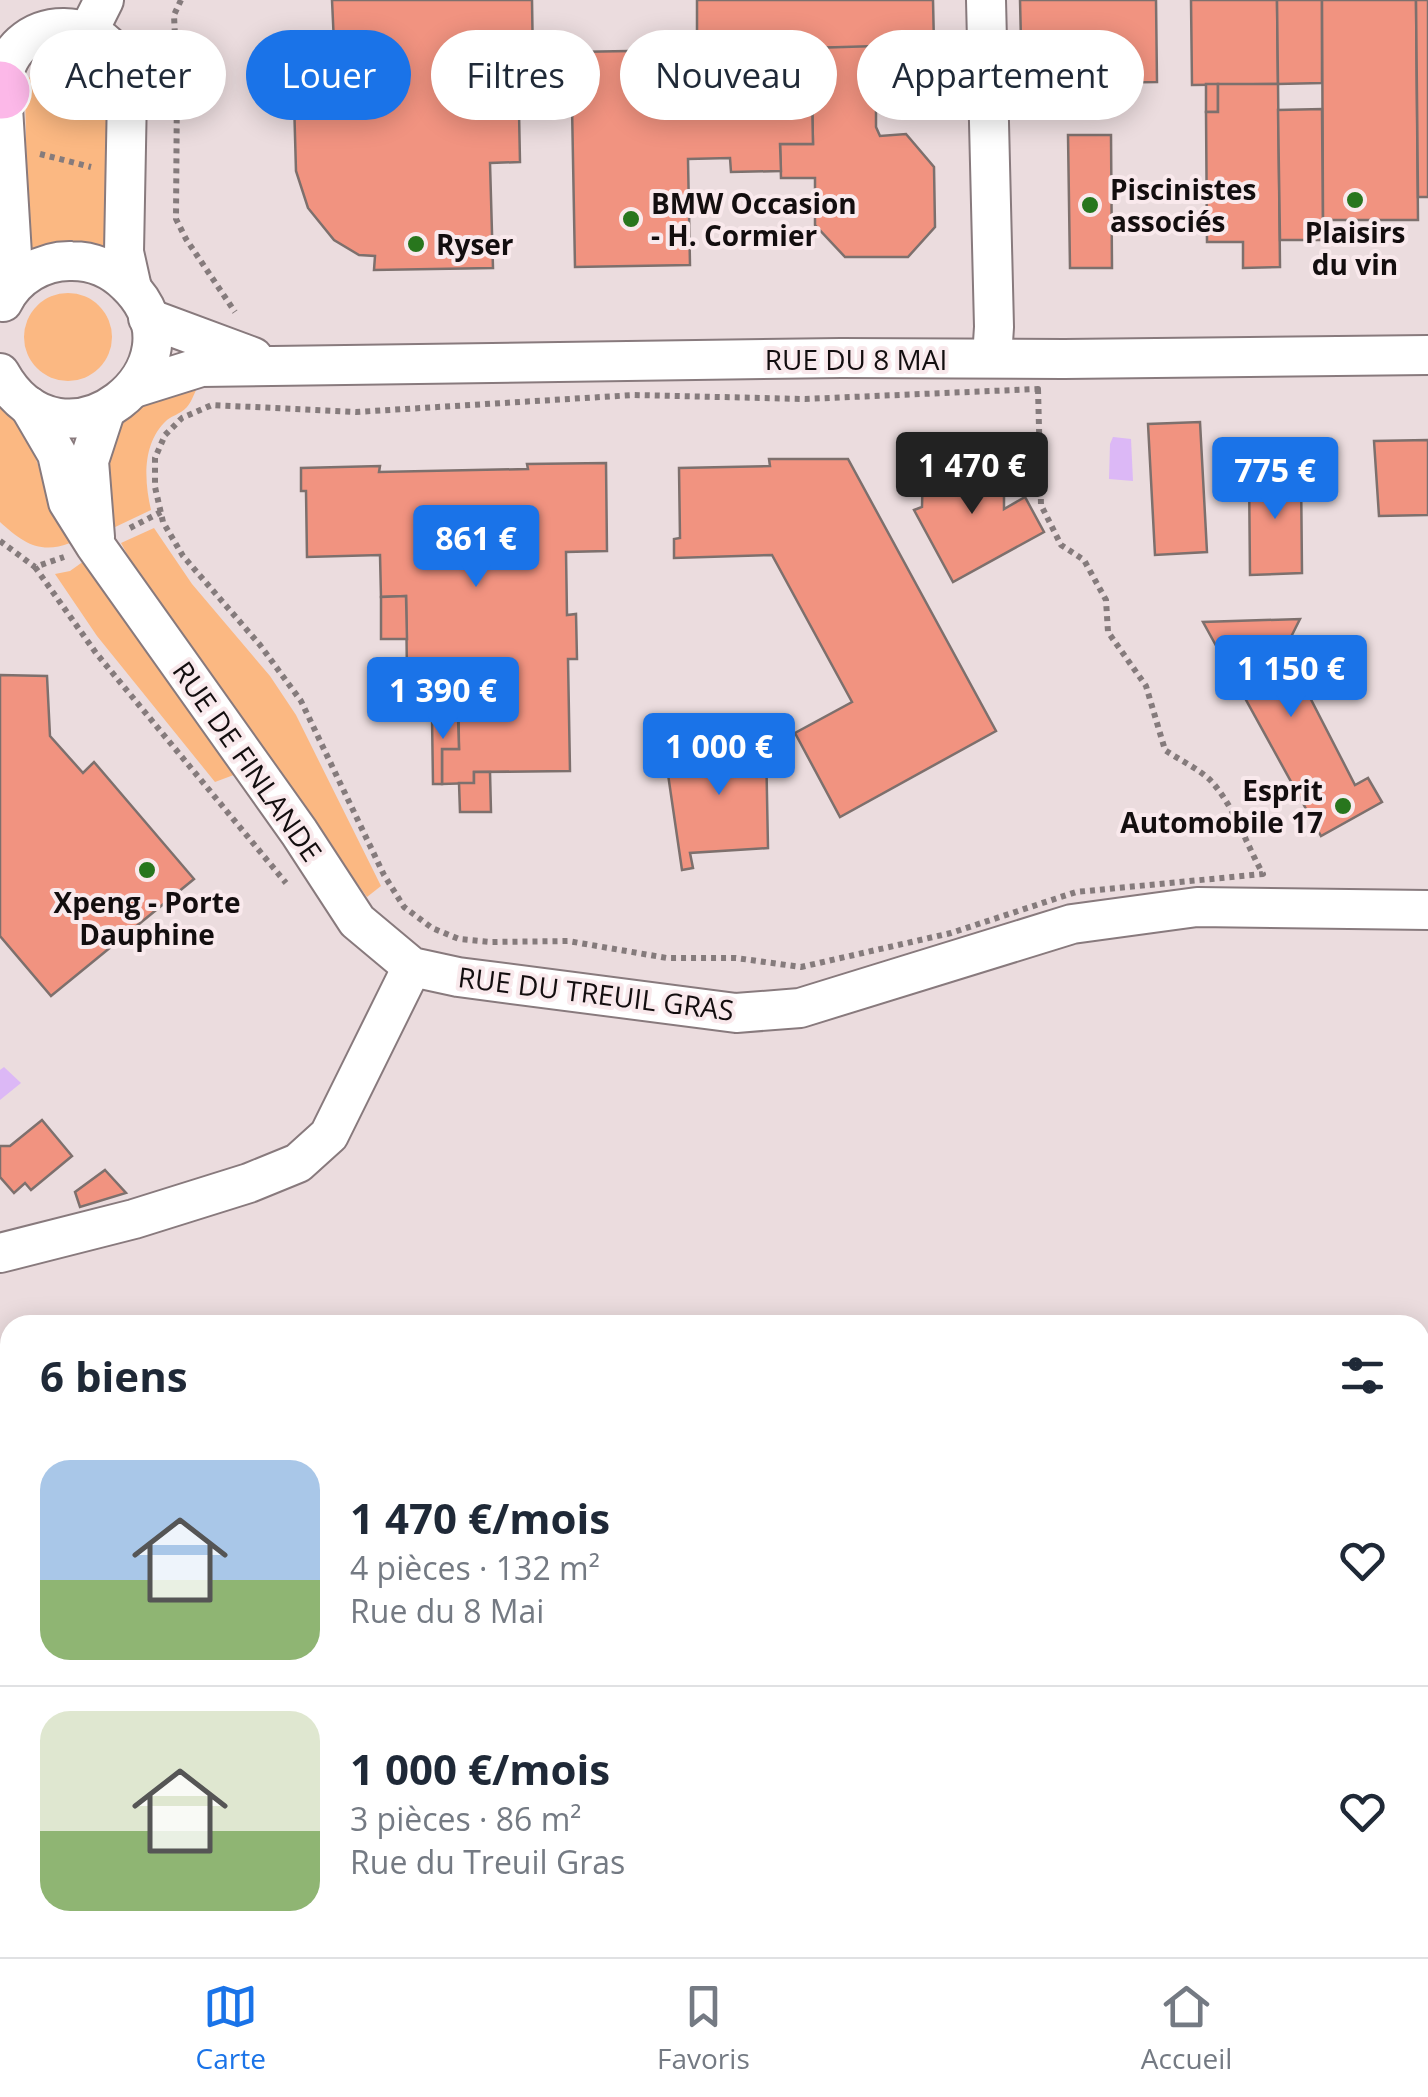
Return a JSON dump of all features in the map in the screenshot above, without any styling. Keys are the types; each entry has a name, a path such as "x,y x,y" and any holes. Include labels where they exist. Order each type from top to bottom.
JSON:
{"street":[{"path":"986,0 992,358"},
{"path":"3,301 13,271 1,90 9,61 30,37 96,16 126,80 124,252 140,303 149,356 134,388 104,412 85,418 66,418 10,389"},
{"path":"3,301 30,272 62,261 99,266 140,303 284,367"},
{"name":"RUE DU 8 MAI","path":"134,388 201,367 1428,355"},
{"name":"RUE DE FINLANDE","path":"10,389 57,454 68,502 95,545 299,832 356,921 412,966"},
{"path":"95,545 88,461 104,412"},
{"name":"RUE DU TREUIL GRAS","path":"412,966 458,976 736,1013 800,1008 1072,924 1197,906 1428,910"},
{"path":"0,1253 134,1219 249,1183 298,1163 330,1135 412,966"}],"path":[{"path":"181,0 174,15 176,220 238,316"},
{"path":"1038,389 1040,506 1061,545 1084,560 1106,600 1108,632 1146,686 1164,750 1209,779 1231,808 1242,837 1264,874 1076,892 951,934 801,967 736,958 667,958 568,941 491,942 459,938 432,928 404,907 384,876 301,701 260,645 183,556 164,522 155,488 155,458 164,435 182,418 212,405 356,412 634,395 804,399 955,393 1038,389"},
{"path":"36,567 96,653 290,888"}],"shaded area":[{"path":"30,76 30,120 108,120 115,255 71,244 28,254 25,86"},
{"path":"68,293 93,300 105,312 112,337 105,362 93,374 68,381 43,374 31,362 24,337 31,312 43,300"},
{"path":"198,386 187,407 167,420 153,440 146,474 151,510 111,529 104,453 116,430 154,394"},
{"path":"0,407 27,439 70,543 40,547 0,522"},
{"path":"1113,437 1131,439 1133,481 1109,479"},
{"path":"154,528 192,584 270,676 296,715 381,886 367,897 141,580 121,543"},
{"path":"84,561 239,773 215,782 97,636 55,574 70,571"},
{"path":"4,1067 21,1083 0,1100 0,1070"}],"building":[{"path":"332,0 532,0 532,30 431,30 431,120 519,120 520,162 490,163 493,268 374,270 375,256 359,255 334,240 308,208 296,171 295,120 411,120 411,30 333,30"},
{"path":"697,0 933,0 934,30 857,30 857,47 837,48 837,30 697,30"},
{"path":"1020,0 1156,0 1157,82 1144,82 1144,30 1021,30"},
{"path":"1191,0 1277,0 1278,84 1192,85"},
{"path":"1277,0 1322,0 1322,83 1278,84"},
{"path":"1322,0 1416,0 1418,220 1323,220"},
{"path":"1416,0 1428,0 1428,197 1418,197"},
{"path":"837,47 857,47 857,120 876,120 880,136 906,134 934,167 935,227 908,257 845,257 815,225 815,178 781,178 780,144 813,144 812,120 837,120"},
{"path":"620,51 620,120 812,120 813,144 780,144 781,171 731,172 730,158 688,159 690,265 575,267 572,120 600,120 600,52"},
{"path":"1206,84 1218,84 1218,112 1206,112"},
{"path":"1218,84 1278,84 1280,267 1243,268 1243,242 1207,242 1206,112 1218,112"},
{"path":"1322,109 1323,240 1280,240 1278,110"},
{"path":"1068,135 1111,135 1112,268 1070,268"},
{"path":"1200,422 1207,552 1155,555 1148,424"},
{"path":"1428,440 1428,515 1379,516 1374,441"},
{"path":"769,459 848,459 996,731 840,817 795,733 852,702 772,555 674,558 674,539 680,538 679,468 770,466"},
{"path":"606,463 607,551 566,552 567,615 576,614 577,659 568,659 570,771 474,772 474,783 442,784 442,749 459,749 458,676 407,677 406,596 381,597 380,555 307,557 306,491 301,491 301,468 380,466 379,472"},
{"path":"923,467 1004,467 1004,509 1025,497 1044,532 953,582 914,510 922,507"},
{"path":"1249,470 1301,470 1302,573 1250,575"},
{"path":"406,596 407,639 381,639 381,597"},
{"path":"1300,619 1285,649 1355,785 1368,778 1382,802 1321,836 1203,622"},
{"path":"0,675 47,676 50,736 83,773 94,762 194,879 51,996 0,936"},
{"path":"432,717 458,717 459,749 442,749 442,784 433,784"},
{"path":"766,744 768,848 690,853 693,868 682,870 664,747"},
{"path":"474,772 490,772 491,812 460,812 459,783 474,783"},
{"path":"42,1120 72,1156 31,1190 25,1183 14,1193 0,1177 0,1146 10,1146"},
{"path":"105,1170 126,1193 80,1207 75,1192"}],"place":[{"name":"Plaisirs du vin","path":"1355,200"},
{"name":"Piscinistes associés","path":"1090,205"},
{"name":"BMW Occasion - H. Cormier","path":"631,219"},
{"name":"Ryser","path":"416,244"},
{"name":"Esprit Automobile 17","path":"1343,806"},
{"name":"Xpeng - Porte Dauphine","path":"147,870"}]}
